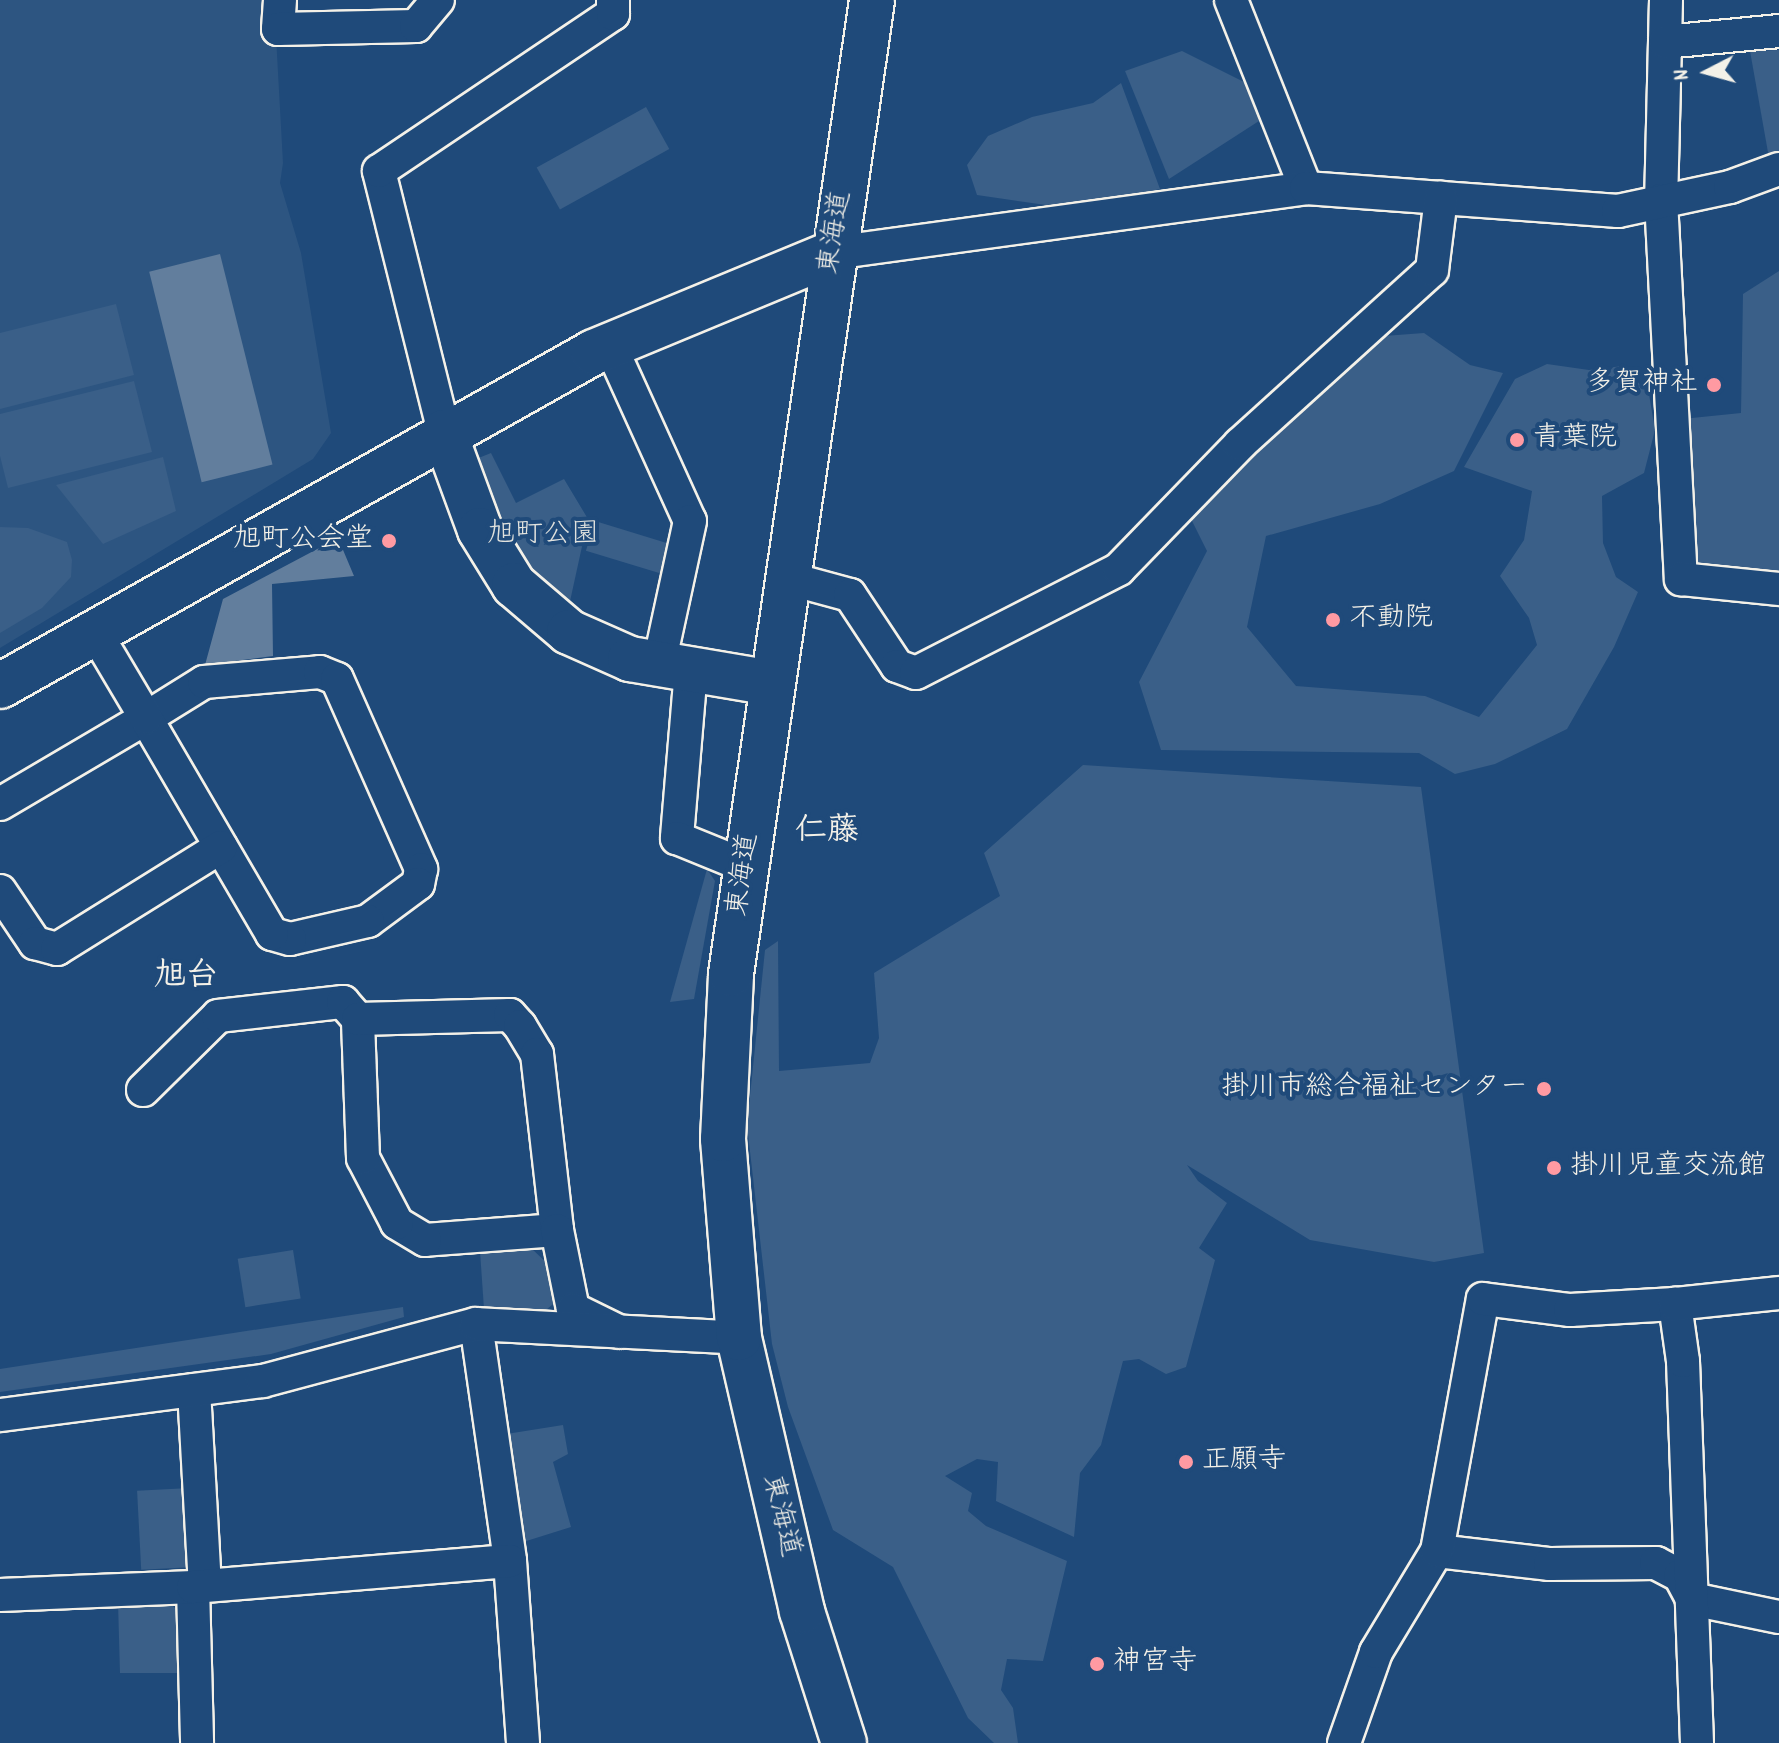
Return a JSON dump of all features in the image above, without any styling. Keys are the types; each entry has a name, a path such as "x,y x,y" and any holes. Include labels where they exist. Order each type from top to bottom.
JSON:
{"main road":[{"name":"東海道","path":"844,1743 802,1611 739,1338 723,1139 731,974 872,0"},
{"path":"0,686 444,432 610,345 833,253"},
{"path":"444,432 480,530 514,585 569,632 630,659 772,683"}],"street":[{"path":"280,0 278,29 416,26 438,0"},
{"path":"444,432 379,171 613,14 613,0"},
{"path":"1231,0 1306,188"},
{"path":"1666,0 1661,200 1681,579 1779,589"},
{"path":"1665,42 1779,31"},
{"path":"833,253 1306,188 1618,211 1730,187 1779,169"},
{"path":"787,578 850,595 897,666 916,673 1119,569 1240,444 1432,270 1441,198"},
{"path":"610,345 690,521 675,667 677,838 746,866"},
{"path":"0,804 146,718 204,682 320,672 337,679 421,869 418,884 368,921 290,939 272,934 146,718 95,632"},
{"path":"0,891 35,943 57,949 221,847"},
{"path":"143,1090 218,1016 343,1002 358,1019 363,1158 397,1223 425,1240 557,1230"},
{"path":"358,1019 510,1015 520,1026 537,1054 557,1230 573,1309 620,1332"},
{"path":"1344,1743 1376,1652 1437,1551 1483,1299 1570,1310 1675,1304 1779,1293"},
{"path":"1675,1304 1683,1361 1697,1743"},
{"path":"0,1415 263,1381 476,1324 739,1338"},
{"path":"476,1324 510,1561 523,1743"},
{"path":"194,1390 199,1587 197,1743"},
{"path":"1437,1551 1550,1564 1656,1563 1680,1576 1692,1599"},
{"path":"0,1595 199,1587 510,1561"},
{"path":"1692,1599 1779,1617"}],"shaded area":[{"path":"0,0 274,0 283,163 280,183 301,253 331,433 313,459 0,648"},
{"path":"220,254 272,465 202,482 149,272"},
{"path":"338,538 354,576 272,584 273,656 205,665 223,599"}],"green space":[{"path":"1779,50 1779,155 1769,158 1750,51"},
{"path":"1182,51 1252,86 1259,121 1169,179 1125,71"},
{"path":"1121,83 1160,189 1074,209 977,195 967,165 988,136 1032,117 1093,103"},
{"path":"646,107 669,149 560,210 537,168"},
{"path":"1779,271 1779,581 1690,570 1682,419 1741,413 1743,294"},
{"path":"116,304 134,375 0,409 0,333"},
{"path":"1424,333 1470,365 1503,373 1454,471 1380,504 1266,536 1247,627 1296,686 1425,696 1479,717 1537,645 1529,618 1500,576 1524,540 1532,491 1464,467 1515,379 1547,364 1589,370 1623,366 1649,394 1655,430 1644,473 1602,496 1603,543 1616,577 1638,592 1614,647 1567,729 1495,764 1455,774 1419,753 1161,750 1139,682 1207,551 1186,509 1283,416 1384,336"},
{"path":"134,381 152,452 8,488 0,456 0,414"},
{"name":"旭町公園","path":"491,453 516,503 564,479 588,519 567,615 534,594 461,465"},
{"path":"163,457 176,511 103,544 56,485"},
{"path":"595,521 672,544 662,574 586,551"},
{"path":"0,527 28,528 67,542 72,560 71,577 42,608 0,633"},
{"path":"1083,765 1421,787 1484,1253 1434,1262 1310,1240 1187,1165 1198,1181 1227,1203 1199,1248 1215,1260 1186,1367 1166,1374 1139,1359 1123,1361 1101,1445 1080,1473 1074,1537 996,1501 998,1462 977,1459 945,1476 972,1493 968,1511 986,1526 1067,1561 1043,1661 1007,1659 1001,1690 1013,1708 1018,1743 994,1743 968,1718 893,1567 833,1530 788,1407 772,1344 747,1125 765,950 778,941 779,1071 870,1063 879,1038 874,973 1000,896 984,853"},
{"path":"707,869 715,881 694,999 670,1002"},
{"path":"531,1248 550,1266 559,1299 540,1315 484,1309 480,1251"},
{"path":"293,1250 301,1298 245,1307 238,1259"},
{"path":"403,1307 404,1317 271,1354 0,1392 0,1369"},
{"path":"563,1425 568,1454 553,1462 571,1527 520,1543 507,1434"},
{"path":"190,1488 194,1567 141,1570 137,1491"},
{"path":"165,1599 175,1608 179,1673 120,1673 118,1602"}],"place":[{"name":"多賀神社","path":"1714,385"},
{"name":"青葉院","path":"1517,440"},
{"name":"旭町公会堂","path":"389,541"},
{"name":"不動院","path":"1333,620"},
{"name":"掛川市総合福祉センター","path":"1544,1089"},
{"name":"掛川児童交流館","path":"1554,1168"},
{"name":"正願寺","path":"1186,1462"},
{"name":"神宮寺","path":"1097,1664"}],"district":[{"name":"仁藤","path":"827,833"},
{"name":"旭台","path":"186,978"}]}
